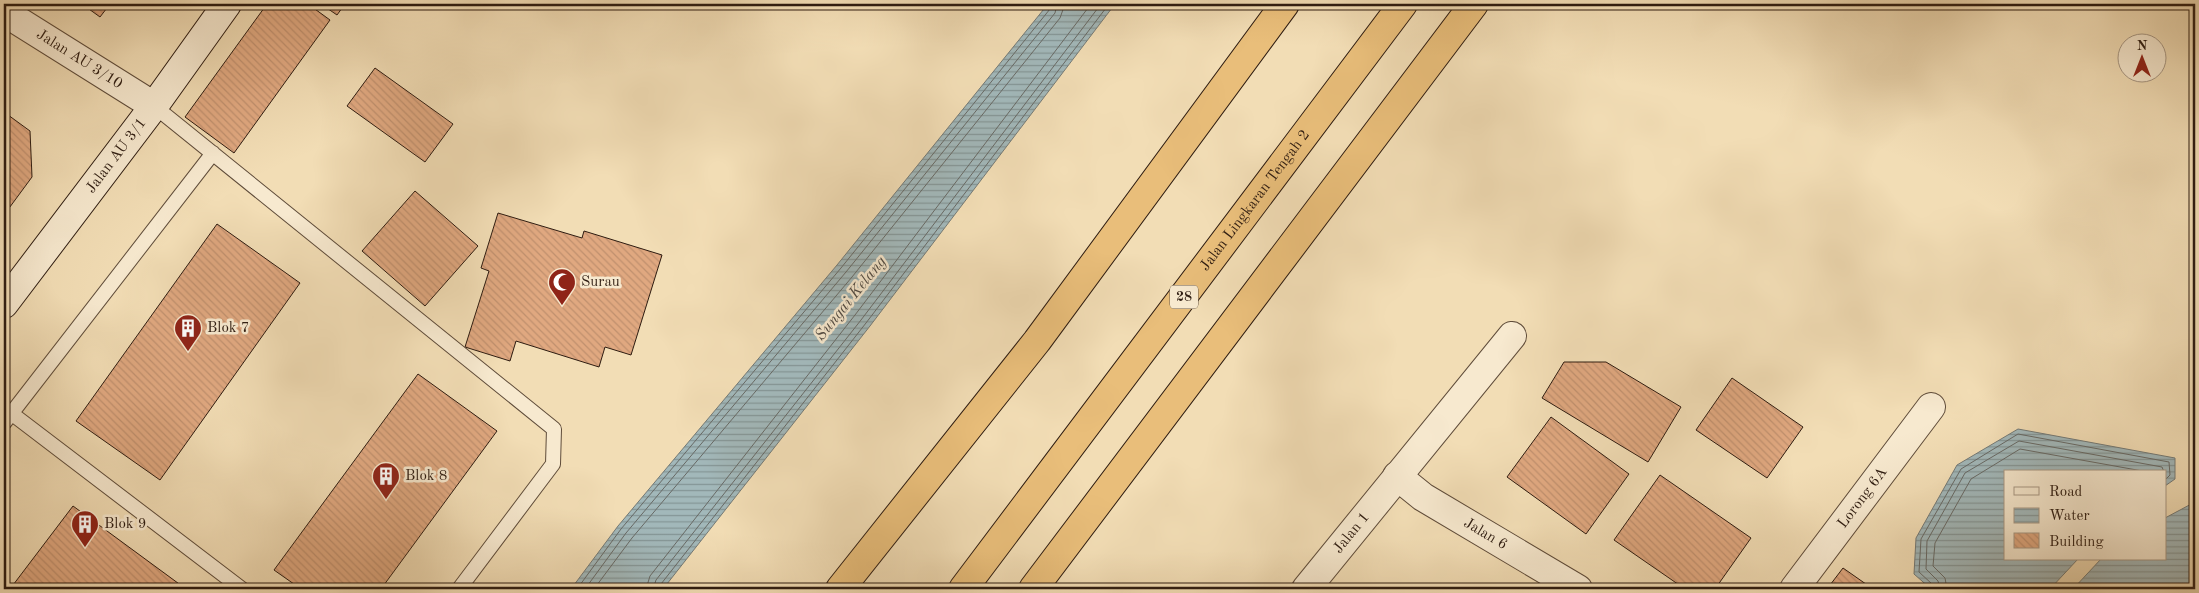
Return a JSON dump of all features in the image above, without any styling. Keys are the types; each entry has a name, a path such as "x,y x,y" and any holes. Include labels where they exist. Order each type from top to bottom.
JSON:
{"highway":[{"path":"840,589 1037,341 1285,4"},
{"name":"Jalan Lingkaran Tengah 2","path":"963,589 1403,4"},
{"path":"1034,589 1474,4"}],"street":[{"name":"Jalan AU 3/1","path":"6,295 154,106 226,4"},
{"name":"Jalan AU 3/10","path":"4,12 154,106"},
{"name":"Jalan 1","path":"1306,589 1512,336"},
{"name":"Lorong 6A","path":"1794,589 1931,407"},
{"name":"Jalan 6","path":"1397,476 1423,497 1578,589"}],"lane":[{"path":"154,106 554,429 553,464 459,589"},
{"path":"213,153 8,418 242,589"}],"water":[{"name":"Sungai Kelang","path":"1048,4 1115,4 870,326 663,589 571,589 618,526 837,265"},
{"path":"2018,429 2175,458 2175,479 2166,485 2166,470 2004,470 2004,560 2077,560 2050,589 1931,589 1914,574 1916,538 1957,465"},
{"path":"2195,502 2195,589 2073,589 2100,560 2166,560 2166,517"}],"building":[{"path":"82,4 110,4 100,17"},
{"path":"267,4 308,4 330,20 234,153 185,117"},
{"path":"321,4 345,4 337,15"},
{"path":"375,68 453,124 425,162 347,106"},
{"path":"4,112 30,131 32,177 4,215"},
{"path":"415,191 478,246 425,306 362,251"},
{"name":"Surau","path":"498,213 582,238 584,231 662,255 631,355 605,347 599,367 516,341 510,361 465,347 489,271 481,268"},
{"name":"Blok 7","path":"217,224 300,283 160,480 76,421"},
{"path":"1564,362 1606,362 1681,407 1648,462 1542,398"},
{"name":"Blok 8","path":"418,374 497,431 381,589 301,589 274,570"},
{"path":"1732,378 1803,427 1767,478 1696,430"},
{"path":"1551,417 1629,474 1586,534 1507,477"},
{"path":"1660,475 1751,538 1715,589 1685,589 1614,540"},
{"name":"Blok 9","path":"73,506 186,589 10,589"},
{"path":"1843,568 1873,589 1827,589"}],"place":[{"name":"Surau","path":"562,306"},
{"name":"Blok 7","path":"188,352"},
{"name":"Blok 8","path":"386,500"},
{"name":"Blok 9","path":"85,548"}]}
